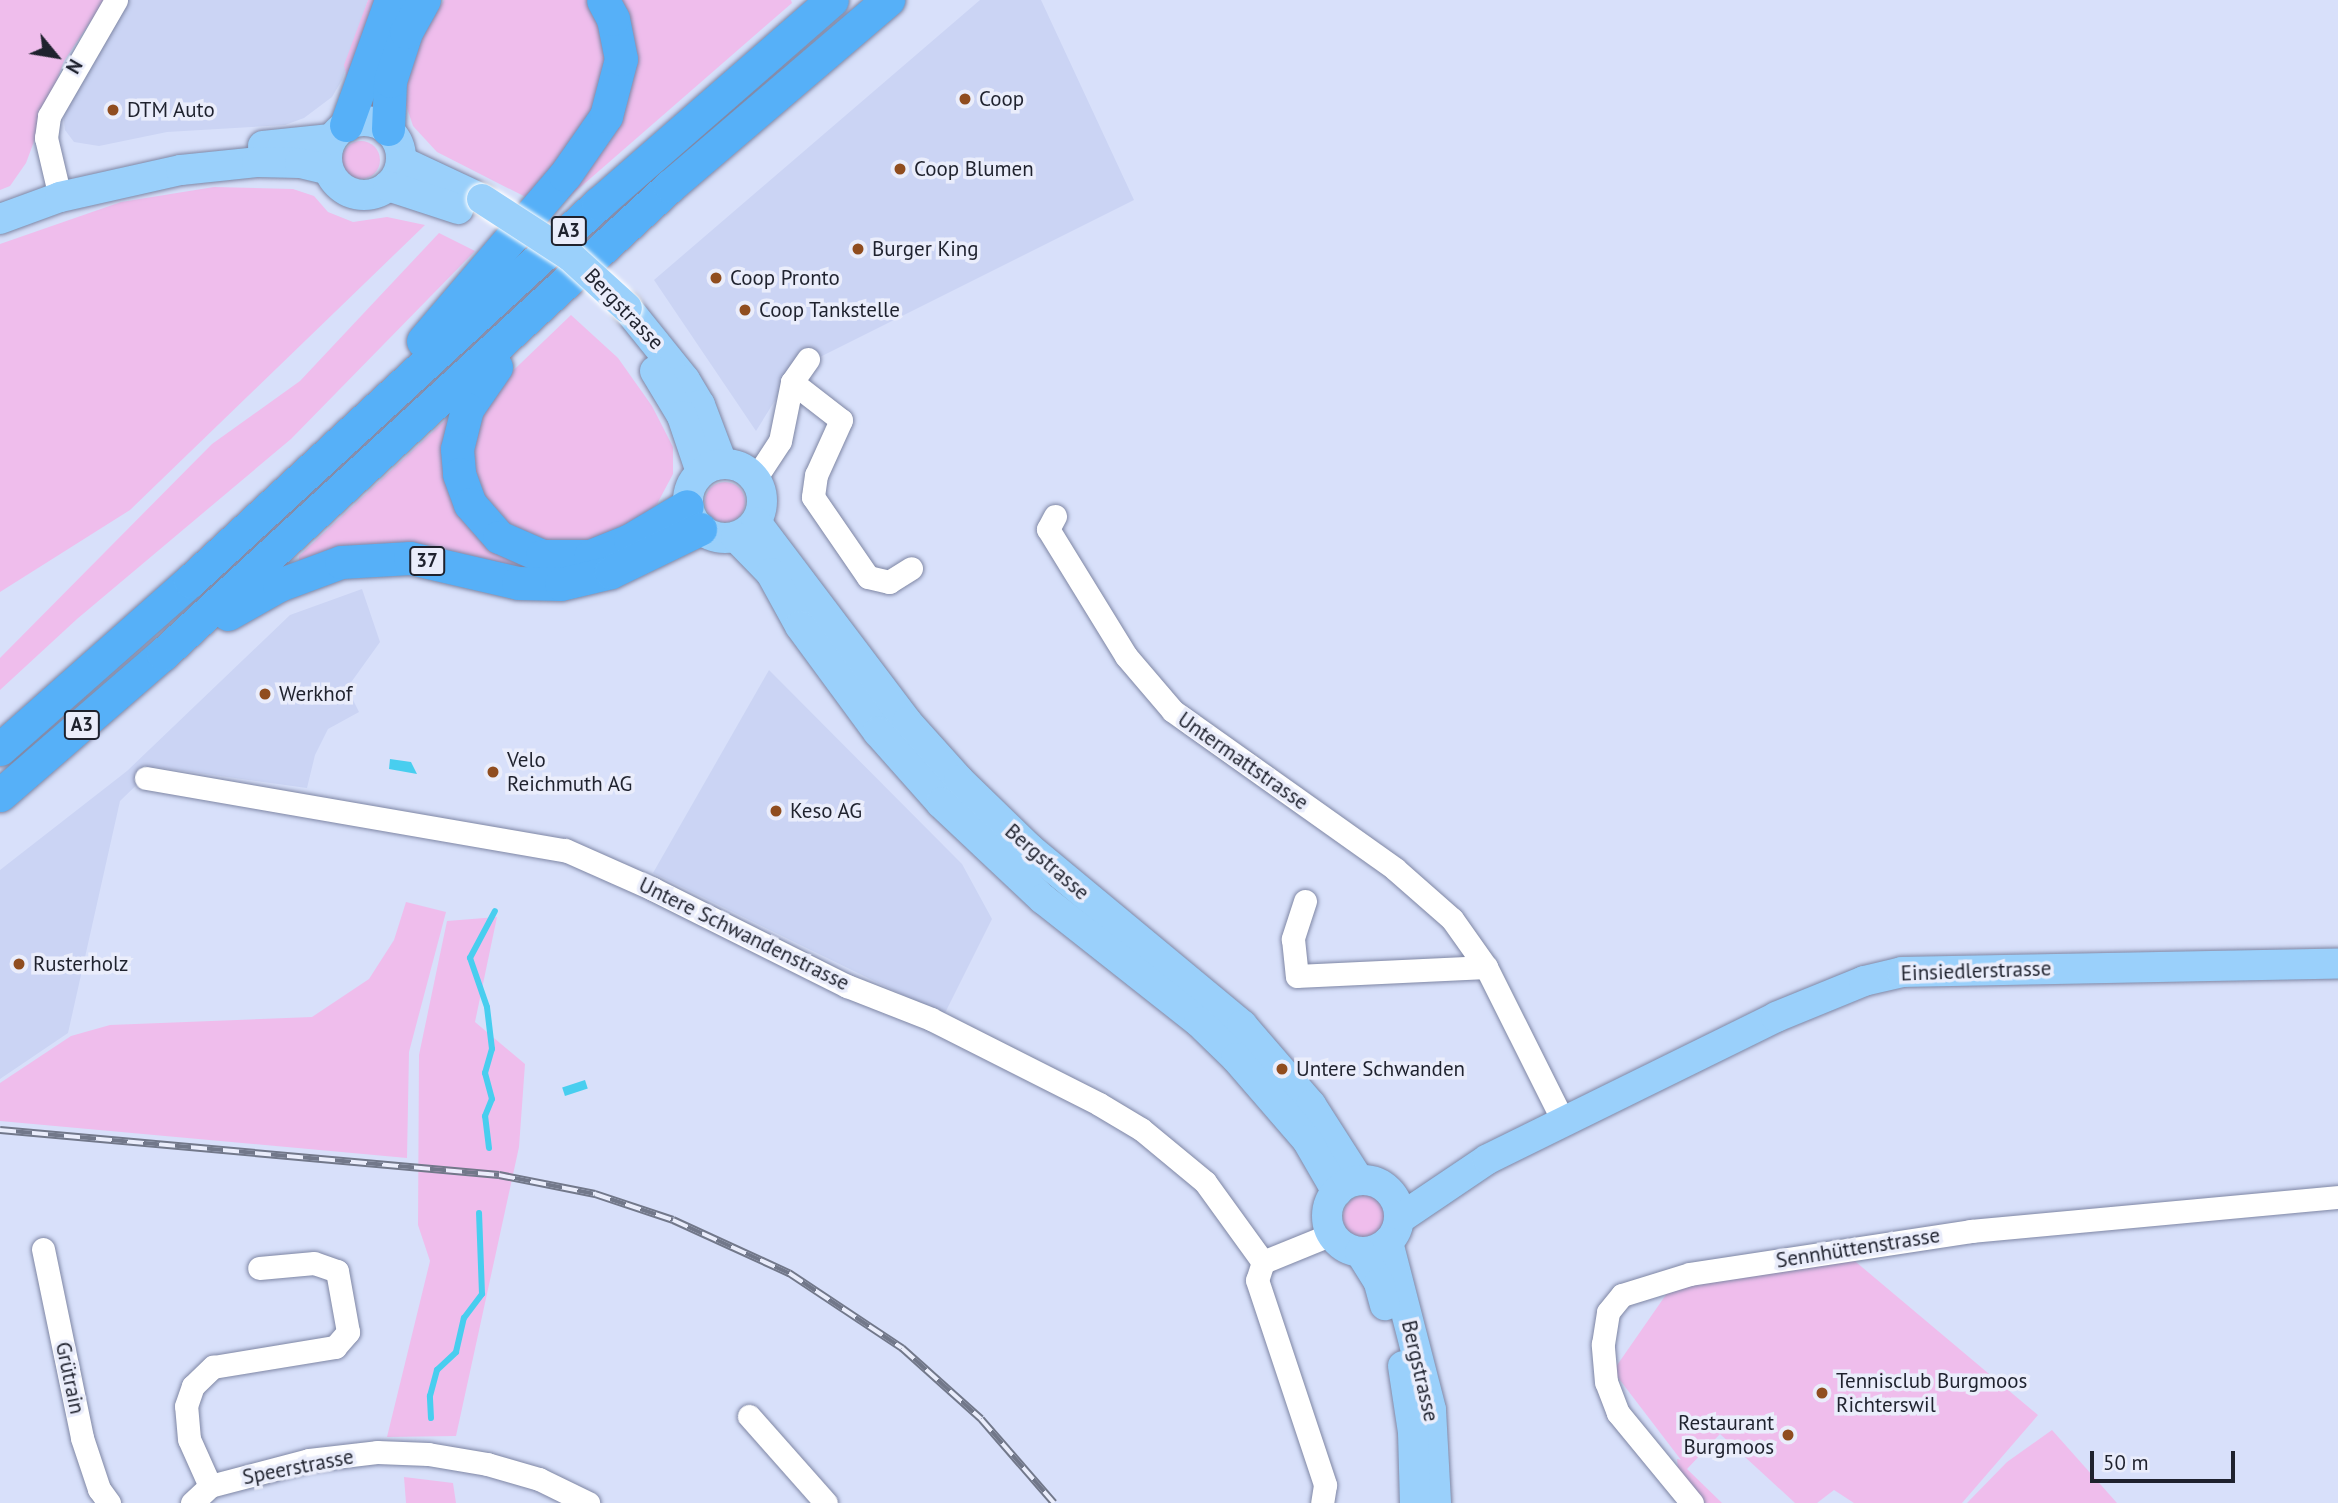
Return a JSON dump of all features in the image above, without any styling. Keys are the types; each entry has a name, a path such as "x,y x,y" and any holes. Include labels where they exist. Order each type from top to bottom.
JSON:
{"highway":[{"path":"339,132 391,0"},
{"path":"388,129 392,73 406,32 424,0"},
{"path":"312,470 535,211 596,132 613,97 621,58 613,19 603,0"},
{"name":"A3","path":"0,749 312,470 598,204 832,0"},
{"name":"A3","path":"0,795 163,654 738,126 888,0"},
{"path":"543,303 479,389 460,427 459,474 481,520 508,544 531,554 579,557 615,547 694,517"},
{"name":"37","path":"163,654 279,585 341,562 410,558 517,583 561,584 611,572 694,517"}],"main road":[{"path":"0,219 60,197 228,164 300,163 327,169 339,187 359,196 395,174 398,144 388,129 372,121 339,132 141,158 106,168 60,197"},
{"path":"327,169 339,132"},
{"name":"Bergstrasse","path":"395,174 475,207 570,256 621,315 685,380 700,404 711,468"},
{"path":"711,468 746,470 755,479 762,500 746,529 711,536 694,517 690,487 711,468"},
{"name":"Bergstrasse","path":"746,529 813,645 878,732 941,803 1043,899 1199,1022 1236,1058 1307,1140 1360,1186 1396,1201 1394,1231 1431,1410 1436,1503"},
{"name":"Einsiedlerstrasse","path":"1394,1231 1488,1159 1776,1017 1864,982 1902,972 2338,964"},
{"name":"Einsiedlerstrasse","path":"1360,1186 1488,1159"},
{"path":"1332,1234 1328,1210 1360,1186"},
{"path":"1360,1252 1394,1231"},
{"name":"Bergstrasse","path":"1332,1234 1342,1245 1360,1252 1379,1283 1403,1368 1413,1432 1415,1503"}],"street":[{"path":"60,197 46,138 49,116 116,0"},
{"path":"755,479 780,442 792,382 808,359"},
{"path":"792,382 841,421 817,475 813,497 868,577 889,582 911,568"},
{"name":"Untermattstrasse","path":"1055,516 1048,529 1126,656 1173,711 1412,883 1452,919 1486,967 1563,1121"},
{"name":"Untere Schwandenstrasse","path":"146,778 565,850 639,882 847,986 986,1045 1141,1129 1205,1182 1263,1262"},
{"path":"1305,901 1293,939 1297,976 1486,967"},
{"name":"Sennhüttenstrasse","path":"1692,1503 1618,1413 1606,1382 1603,1344 1608,1312 1622,1295 1690,1274 1971,1231 2338,1197"},
{"path":"1321,1503 1325,1485 1258,1280 1263,1262 1332,1234"},
{"name":"Grütrain","path":"43,1249 82,1438 99,1489 109,1503"},
{"path":"192,1503 209,1486 189,1439 186,1406 194,1386 213,1367 335,1347 348,1332 337,1270 314,1263 260,1268"},
{"path":"749,1416 826,1503"},
{"name":"Speerstrasse","path":"209,1486 309,1460 377,1452 428,1454 526,1475 588,1503"}],"shaded area":[{"path":"0,0 105,0 64,61 26,163 10,186 0,190"},
{"path":"126,0 368,0 342,80 332,97 304,118 285,125 167,132 99,146 74,142 65,130 63,113"},
{"path":"368,0 376,0 348,83 344,65"},
{"path":"444,0 791,0 792,3 553,211 437,152 413,126 406,105 408,74 417,43"},
{"path":"980,0 1041,0 1134,200 794,370 756,431 654,280"},
{"path":"361,141 375,146 380,160 375,174 361,179 347,174 342,160 347,146"},
{"path":"214,187 293,189 314,196 328,212 353,222 387,217 425,225 130,510 0,592 0,244 121,202"},
{"path":"439,233 475,251 291,439 77,619 0,690 0,658 212,444 300,381"},
{"path":"571,315 618,358 652,406 673,447 673,474 657,504 578,573 299,562 299,556 452,414 494,389"},
{"path":"725,482 739,488 745,502 739,516 725,522 711,516 705,502 711,488"},
{"path":"362,589 380,642 347,688 359,712 328,729 315,755 307,788 155,767 120,801 68,1033 0,1079 0,870 127,771 290,615"},
{"path":"769,670 962,864 992,919 944,1015 653,873"},
{"path":"406,902 446,912 409,1052 407,1158 0,1121 0,1083 71,1036 110,1025 312,1017 369,979 394,940"},
{"path":"497,917 475,1022 525,1064 519,1147 456,1436 387,1437 430,1261 418,1225 419,1055 447,921"},
{"path":"1365,1195 1380,1202 1387,1217 1380,1232 1365,1239 1350,1232 1343,1217 1350,1202"},
{"name":"Tennisclub Burgmoos Richterswil","path":"1850,1257 2038,1415 1962,1503 1854,1503 1834,1490 1817,1503 1795,1503 1720,1434 1687,1469 1722,1503 1705,1503 1678,1469 1677,1459 1681,1460 1613,1371 1672,1286 1734,1279"},
{"path":"2052,1430 2117,1503 1967,1503 2007,1462"},
{"path":"404,1477 453,1483 456,1503 406,1503"}],"water":[{"path":"390,759 411,762 417,774 389,769"},
{"path":"585,1080 588,1089 565,1096 562,1087"}],"waterway":[{"path":"489,1148 485,1116 492,1099 485,1073 492,1049 487,1007 470,958 495,911"},
{"path":"431,1418 430,1396 437,1370 456,1352 464,1318 482,1294 479,1213"}],"railway":[{"path":"0,1130 499,1175 595,1194 673,1220 789,1273 902,1348 981,1419 1054,1503"}],"place":[{"name":"Coop","path":"965,99"},
{"name":"DTM Auto","path":"113,110"},
{"name":"Coop Blumen","path":"900,169"},
{"name":"Burger King","path":"858,249"},
{"name":"Coop Pronto","path":"716,278"},
{"name":"Coop Tankstelle","path":"745,310"},
{"name":"Werkhof","path":"265,694"},
{"name":"Velo Reichmuth AG","path":"493,772"},
{"name":"Keso AG","path":"776,811"},
{"name":"Rusterholz","path":"19,964"},
{"name":"Untere Schwanden","path":"1282,1069"},
{"name":"Tennisclub Burgmoos Richterswil","path":"1822,1393"},
{"name":"Restaurant Burgmoos","path":"1788,1435"}]}
